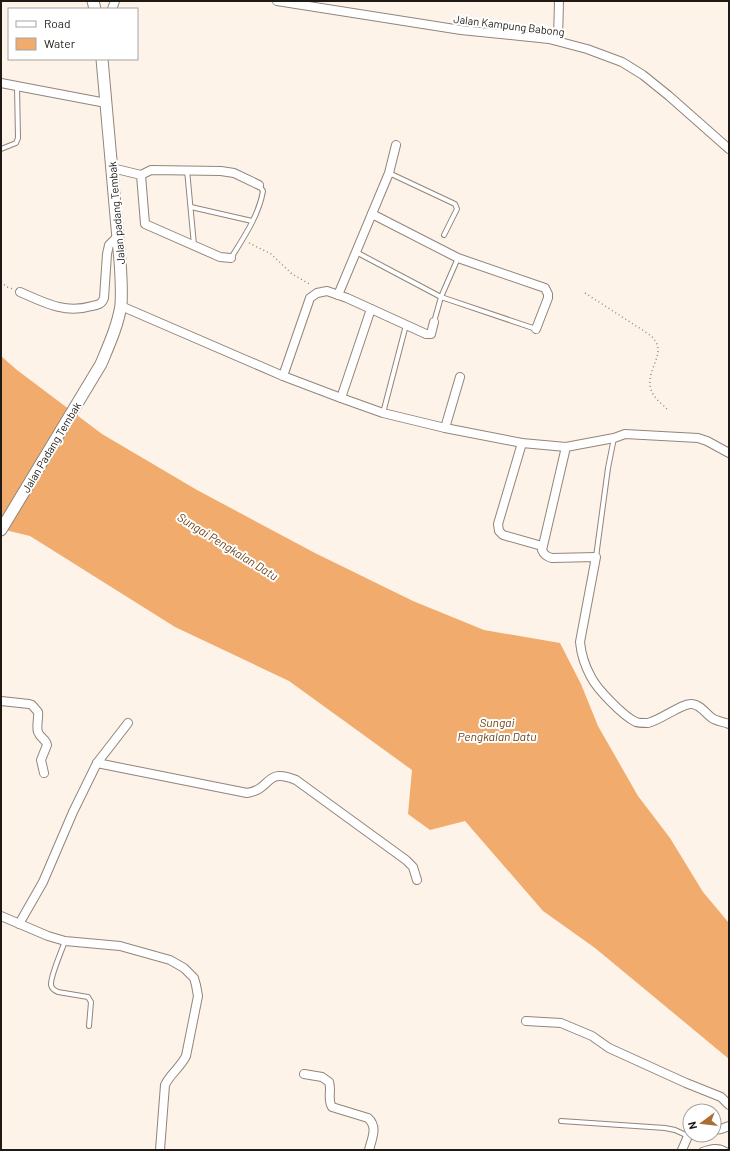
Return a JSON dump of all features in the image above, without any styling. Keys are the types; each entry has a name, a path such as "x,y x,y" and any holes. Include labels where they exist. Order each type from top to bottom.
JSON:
{"main road":[{"name":"Jalan padang Tembak","path":"101,364 112,339 121,306 118,236 102,60"},
{"name":"Jalan Padang Tembak","path":"1,530 101,364"}],"street":[{"name":"Jalan Kampung Babong","path":"277,1 461,30 558,40 587,49 622,62 643,75 729,149"},
{"path":"558,1 558,40"},
{"path":"1,83 106,103"},
{"path":"338,295 390,173 396,145"},
{"path":"112,168 141,175 151,170 221,171 234,173 259,185"},
{"path":"141,175 145,224 220,257 231,258"},
{"path":"372,214 458,258 545,288 548,294 547,303 536,329"},
{"path":"20,292 50,305 67,309 81,309 100,304 103,302 104,298 109,245 118,236"},
{"path":"283,376 310,298 322,291 327,291 338,295 428,335 432,331 434,322"},
{"path":"121,306 283,376 341,398 383,413 445,428 522,443 566,447 614,438 625,434 698,438 707,441 729,453"},
{"path":"341,398 371,309"},
{"path":"445,428 460,376"},
{"path":"522,443 498,524 499,531 503,535 542,546"},
{"path":"566,447 542,550 544,555 548,558 596,557 580,642 581,651 591,676 597,686 621,712 636,723 648,723 665,717 680,707 691,704 700,706 713,718 729,724"},
{"path":"1,701 29,704 32,705 38,712 37,730 47,745 41,760 44,773"},
{"path":"19,924 43,882 73,812 97,763 128,723"},
{"path":"97,763 247,793 259,789 271,778 278,775 296,780 406,860 413,867 417,880"},
{"path":"1,916 48,936 65,941 120,946 170,960 184,968 194,978 198,996 186,1056 182,1064 165,1085 160,1150"},
{"path":"526,1021 561,1023 592,1036 609,1048 686,1083 721,1097 729,1105"},
{"path":"304,1074 322,1077 329,1082 330,1102 332,1107 368,1118 371,1121 374,1125 374,1130 369,1150"}],"lane":[{"path":"1,149 16,143 18,138 18,86"},
{"path":"187,170 194,245"},
{"path":"390,173 455,204 458,209 444,235"},
{"path":"231,258 242,240 262,200 263,191 259,185"},
{"path":"191,207 252,221"},
{"path":"356,252 441,297 536,329"},
{"path":"434,322 441,297 458,258"},
{"path":"383,413 406,324"},
{"path":"596,557 608,468 614,438"},
{"path":"65,941 51,979 52,986 54,990 58,992 88,997 90,999 89,1026"},
{"path":"560,1122 665,1128 682,1132"},
{"path":"702,1150 714,1146 721,1147 726,1150"}],"path":[{"path":"242,240 271,254 292,274 322,291"},
{"path":"1,282 7,287 20,292"},
{"path":"586,293 656,340 658,353 650,384 654,396 668,410"}],"water":[{"name":"Sungai Pengkalan Datu","path":"1,356 17,370 102,434 197,490 315,553 413,601 484,630 560,643 581,684 598,726 638,796 670,838 703,892 729,923 729,1059 595,948 543,911 465,821 430,830 408,814 412,770 289,681 175,627 30,536 1,529"}]}
